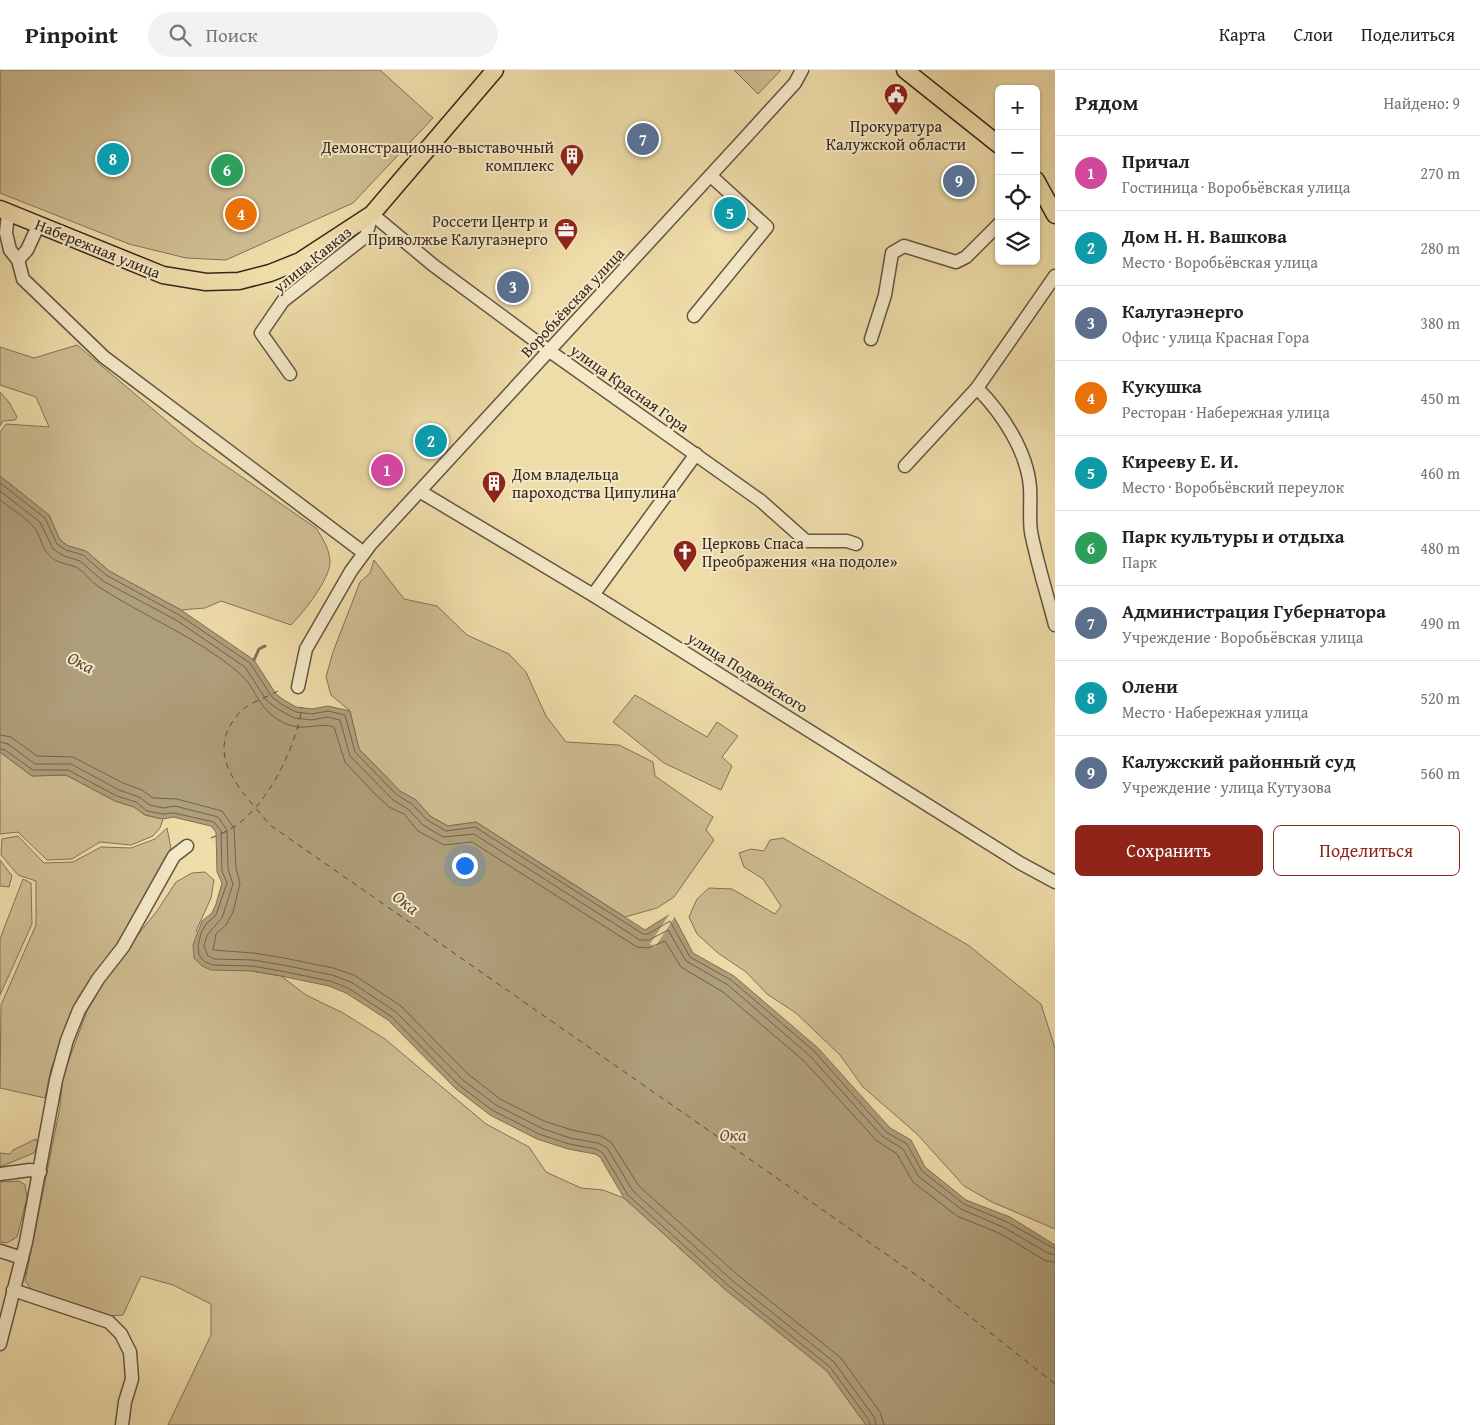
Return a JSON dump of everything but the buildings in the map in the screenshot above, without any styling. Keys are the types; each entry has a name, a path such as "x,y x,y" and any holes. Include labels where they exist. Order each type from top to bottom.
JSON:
{"main road":[{"name":"Набережная улица","path":"4,210 163,275 206,282 239,281 270,273 300,261 372,214 495,70"},
{"path":"905,70 995,141"},
{"path":"1040,187 1055,213"}],"street":[{"name":"Воробьёвская улица","path":"298,687 306,649 364,553 795,83 802,70"},
{"path":"694,316 766,227 710,176"},
{"name":"Набережная улица","path":"4,210 10,250 18,260 23,279 104,356 364,553"},
{"name":"улица Красная Гора","path":"372,214 433,265 549,351 761,501 806,541 847,541 856,544"},
{"name":"улица Кавказ","path":"290,374 261,333 283,301 366,236 372,214"},
{"path":"18,260 27,250 39,224"},
{"path":"871,339 885,295 892,253 904,246 956,262 966,257 995,228"},
{"path":"905,466 977,388 1055,276"},
{"path":"977,388 988,399 1020,448 1026,465 1030,485 1031,531 1055,625"},
{"path":"593,594 696,454"},
{"name":"улица Подвойского","path":"421,492 593,594 1020,863 1055,882"},
{"path":"0,1344 22,1258 40,1172 56,1080 67,1040 79,1010 98,979 124,947 174,856 187,846"},
{"path":"0,1174 30,1170 40,1172"},
{"path":"0,1251 22,1258"},
{"path":"14,1290 109,1322 122,1334 130,1352 132,1379 125,1402 122,1425"}],"shaded area":[{"path":"0,70 380,70 433,118 353,203 226,260 186,258 129,244 0,193"},
{"path":"734,70 781,70 758,94"},
{"path":"77,345 194,444 316,528 328,552 329,568 315,595 291,625 221,601 205,608 181,610 109,571 86,551 68,546 60,540 49,515 0,476 0,432 6,424 49,427 36,397 0,385 0,347 34,358"},
{"path":"0,392 9,402 17,417 15,420 3,421 0,426"},
{"path":"374,560 404,599 437,606 467,635 509,654 526,672 546,716 566,742 619,745 653,762 655,776 713,817 706,830 714,840 674,897 657,908 625,917 476,822 448,826 430,816 416,800 400,791 359,749 350,711 331,695 326,677 333,652 360,582 370,573"},
{"path":"635,695 707,737 717,722 738,736 722,757 732,766 721,790 664,763 613,722"},
{"path":"0,752 32,776 66,775 115,801 134,807 145,815 163,819 160,828 153,836 131,845 100,842 72,859 47,860 18,832 0,834"},
{"path":"167,828 171,848 122,937 79,996 51,1069 45,1098 0,1088 1,1005 36,925 36,881 18,875 1,855 2,839 18,836 44,863 73,862 101,847 131,848 155,839"},
{"path":"783,838 968,945 1041,1004 1055,1048 1055,1229 992,1202 964,1186 917,1134 863,1087 840,1055 796,1013 767,994 746,972 718,953 697,934 689,917 697,899 709,888 732,889 775,914 781,906 763,879 744,867 739,853 751,849 764,851 770,840"},
{"path":"0,860 12,876 9,887 0,886"},
{"path":"205,872 214,880 211,898 196,931 252,971 281,976 306,995 343,1013 385,1039 486,1124 529,1147 546,1172 581,1188 603,1190 624,1198 727,1291 827,1371 866,1425 168,1425 211,1335 211,1304 173,1285 141,1276 123,1315 108,1316 34,1293 25,1281 60,1107 63,1076 87,1011 116,962 157,911 176,882 192,873"},
{"path":"23,879 31,883 32,924 0,995 0,939"},
{"path":"36,1139 38,1144 34,1153 0,1167 0,1153 10,1154 13,1150"},
{"path":"19,1181 25,1185 27,1198 17,1237 7,1243 0,1242 0,1182"}],"water":[{"name":"Ока","path":"0,476 49,515 60,540 68,546 86,551 109,571 181,610 254,660 276,694 284,700 296,707 312,709 328,706 350,711 359,749 400,791 416,800 430,816 448,826 476,822 645,930 672,913 693,953 734,976 818,1048 890,1128 911,1140 925,1167 966,1200 1010,1217 1055,1245 1055,1425 866,1425 827,1371 727,1291 624,1198 600,1157 595,1154 568,1149 537,1139 490,1115 456,1089 388,1020 346,993 329,986 281,976 252,971 211,970 202,966 194,958 193,945 202,921 212,913 222,883 217,872 216,832 211,826 173,817 163,819 145,815 134,807 115,801 66,775 32,776 0,752"}],"pier":[{"path":"672,910 676,915 655,947 650,944"}],"waterway":[{"path":"254,660 259,649 265,646"}],"ferry route":[{"path":"278,691 253,703 240,712 229,728 224,743 225,758 230,772 238,786 270,825 929,1284 1055,1384"},
{"path":"211,838 230,829 245,818 268,791 294,740 302,707"}],"place":[{"name":"Прокуратура Калужской области","path":"896,116"},
{"name":"Администрация Губернатора","path":"643,139"},
{"name":"Олени","path":"113,159"},
{"name":"Парк культуры и отдыха","path":"227,170"},
{"name":"Демонстрационно-выставочный комплекс","path":"572,177"},
{"name":"Калужский районный суд","path":"959,181"},
{"name":"Кирееву Е. И.","path":"730,213"},
{"name":"Кукушка","path":"241,214"},
{"name":"Россети Центр и Приволжье Калугаэнерго","path":"566,251"},
{"name":"Калугаэнерго","path":"513,287"},
{"name":"Дом Н. Н. Вашкова","path":"431,441"},
{"name":"Причал","path":"387,470"},
{"name":"Дом владельца пароходства Ципулина","path":"494,504"},
{"name":"Церковь Спаса Преображения «на подоле»","path":"685,573"}]}
